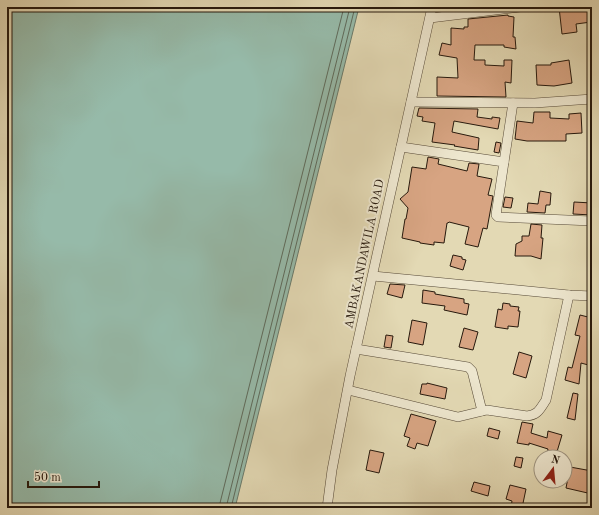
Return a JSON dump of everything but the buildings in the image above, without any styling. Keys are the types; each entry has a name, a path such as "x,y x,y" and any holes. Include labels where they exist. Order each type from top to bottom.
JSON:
{"street":[{"name":"AMBAKANDAWILA ROAD","path":"327,508 332,470 356,350 432,7"},
{"path":"430,18 520,7"},
{"path":"411,102 535,103 592,99"},
{"path":"513,103 496,215 498,217 592,221"},
{"path":"401,147 504,162"},
{"path":"373,276 592,296"},
{"path":"348,390 458,417 487,410 527,416 533,415 539,411 546,400 569,295"},
{"path":"356,350 468,367 472,371 482,412"}],"water":[{"path":"7,7 359,7 235,508 7,508"}]}
